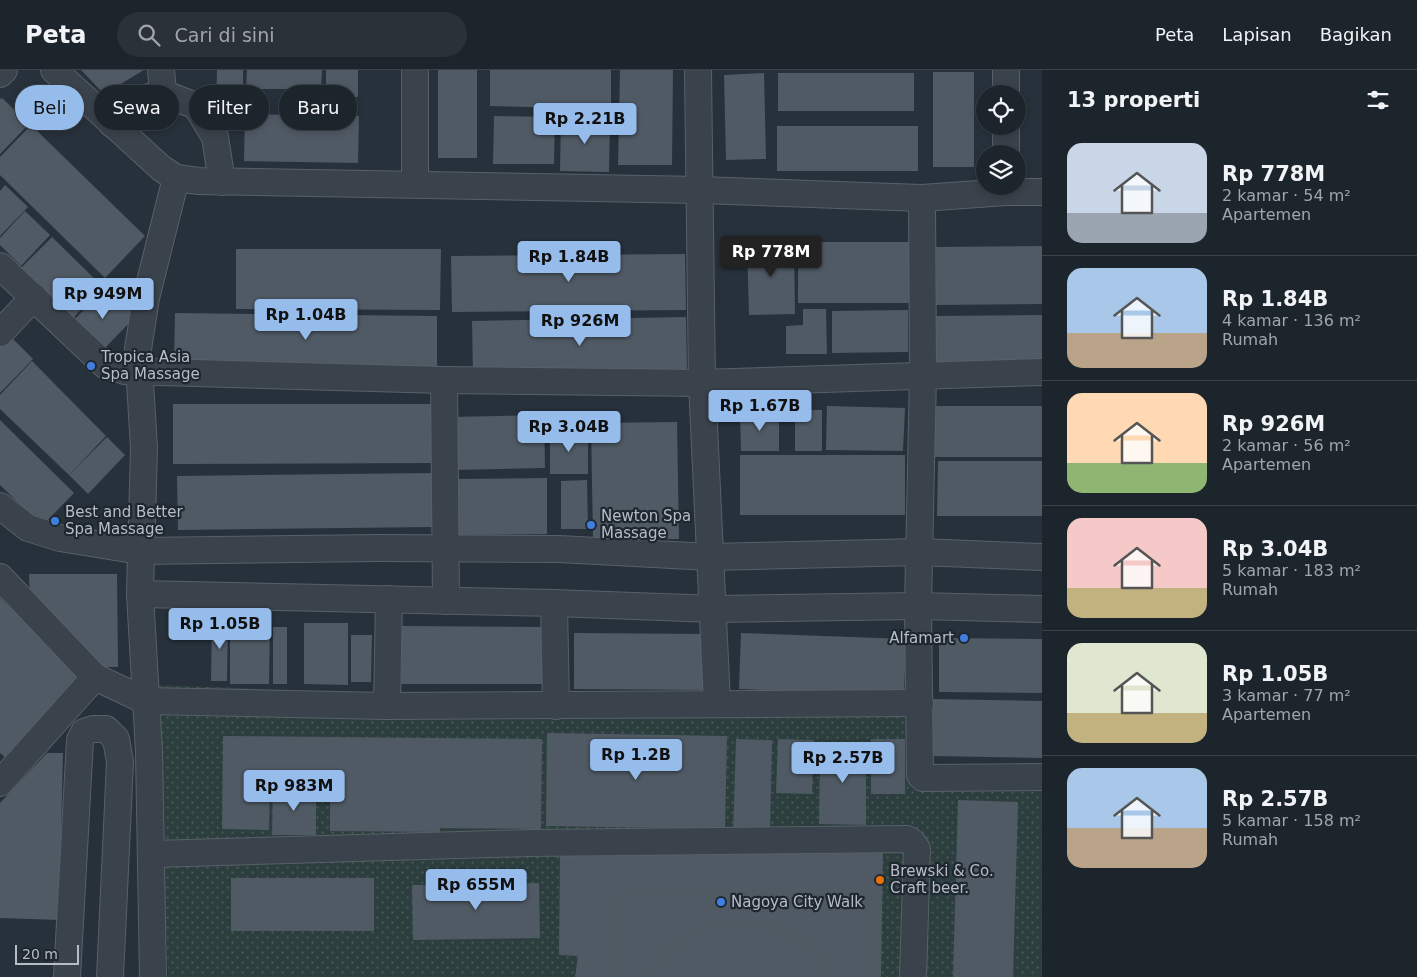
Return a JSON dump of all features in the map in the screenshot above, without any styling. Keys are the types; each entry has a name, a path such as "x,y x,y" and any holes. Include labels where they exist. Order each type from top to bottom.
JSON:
{"street":[{"path":"0,74 4,70"},
{"path":"54,70 94,107"},
{"path":"415,70 415,184"},
{"path":"698,70 702,383 710,557 715,608 718,703"},
{"path":"1006,70 1006,85"},
{"path":"162,82 196,106 215,137 222,182"},
{"path":"119,130 161,168 176,178 222,182 701,190 922,198 976,192"},
{"path":"153,977 152,854 140,594 144,448 139,372 139,334 176,178"},
{"path":"1026,191 1042,192"},
{"path":"922,198 923,374 918,606 920,777 1042,777"},
{"path":"0,266 105,365 117,370 444,380 702,383 923,374 1042,372"},
{"path":"0,333 34,297"},
{"path":"444,380 446,602"},
{"path":"0,506 28,528 60,538 140,551 446,548 559,549 710,557 919,552 1042,557"},
{"path":"0,577 95,677 146,701 387,706 920,703"},
{"path":"140,594 390,599 446,602 554,602 715,608 918,606 1042,609"},
{"path":"387,706 390,599"},
{"path":"554,602 556,706"},
{"path":"0,783 95,677"},
{"path":"67,977 80,740 84,732 93,729 106,729 116,739 120,762 110,977"},
{"path":"152,854 531,843 907,839 917,849 913,977"}],"path":[{"path":"610,977 622,892 867,895 865,977"},
{"path":"649,977 660,958 684,936 714,923 747,920 779,928 808,947 830,977"}],"green space":[{"path":"157,685 924,715 927,771 1042,767 1042,977 168,977"}],"building":[{"path":"81,70 144,70 119,85 95,85"},
{"path":"217,70 243,70 243,85 217,85"},
{"path":"247,70 322,70 321,85 279,85 279,89 269,89 269,85 246,85"},
{"path":"326,70 358,70 358,97 357,85 326,85"},
{"path":"438,70 477,70 477,158 438,158"},
{"path":"490,70 611,70 611,109 490,106"},
{"path":"620,70 673,70 672,165 618,165"},
{"path":"933,72 974,72 974,167 933,167"},
{"path":"764,73 766,159 726,160 724,75"},
{"path":"778,73 914,73 914,111 778,111"},
{"path":"2,98 15,111 15,130 23,130 0,154 0,99"},
{"path":"269,114 279,115 279,130 357,130 357,116 359,116 358,163 244,161 245,130 269,130"},
{"path":"494,116 555,117 554,164 493,164"},
{"path":"561,118 610,119 609,172 560,171"},
{"path":"777,126 918,126 918,171 777,171"},
{"path":"26,130 36,130 145,236 105,278 0,175 0,157"},
{"path":"5,185 28,207 0,236 0,191"},
{"path":"25,211 50,235 21,266 0,245 0,238"},
{"path":"52,237 103,287 69,322 17,272"},
{"path":"794,242 795,314 749,315 747,243"},
{"path":"798,242 913,242 913,303 798,303"},
{"path":"1042,246 1042,304 935,305 934,247"},
{"path":"236,249 441,249 440,310 236,309"},
{"path":"685,254 686,310 452,312 451,256"},
{"path":"106,287 136,316 100,353 70,324"},
{"path":"803,309 826,309 827,354 786,354 786,326 803,325"},
{"path":"908,310 908,352 832,353 832,311"},
{"path":"175,313 437,316 437,369 174,366"},
{"path":"1042,315 1042,363 931,364 931,316"},
{"path":"686,317 687,372 473,376 472,321"},
{"path":"7,333 33,359 0,393 0,340"},
{"path":"32,361 106,436 69,475 0,409 0,395"},
{"path":"173,404 437,404 437,463 173,464"},
{"path":"827,406 905,408 903,451 826,450"},
{"path":"935,406 1042,406 1042,457 935,457"},
{"path":"795,410 822,410 822,451 795,451"},
{"path":"779,412 779,451 741,451 740,413"},
{"path":"544,415 545,468 452,470 451,417"},
{"path":"0,420 74,493 42,526 0,485"},
{"path":"677,422 679,539 593,540 591,423"},
{"path":"550,432 588,432 588,474 550,474"},
{"path":"107,437 125,455 88,494 69,475"},
{"path":"740,455 905,455 905,515 740,515"},
{"path":"938,461 1042,461 1042,516 937,516"},
{"path":"433,473 433,527 178,530 177,476"},
{"path":"547,478 547,534 453,535 452,479"},
{"path":"587,480 588,529 561,529 561,481"},
{"path":"29,574 117,574 118,667 95,667 30,604"},
{"path":"0,598 82,672 6,758 0,753"},
{"path":"212,620 228,620 227,681 211,681"},
{"path":"230,622 270,622 269,684 230,684"},
{"path":"304,623 348,623 348,685 304,684"},
{"path":"402,626 542,627 542,684 401,684"},
{"path":"273,627 287,627 287,684 273,684"},
{"path":"574,633 707,634 707,690 574,689"},
{"path":"741,633 906,639 904,695 739,689"},
{"path":"351,635 372,635 371,682 351,682"},
{"path":"939,638 1042,639 1042,693 939,692"},
{"path":"932,699 1042,701 1042,758 931,756"},
{"path":"547,733 727,736 725,829 546,826"},
{"path":"223,736 542,739 541,829 440,828 440,832 330,831 330,787 270,786 269,830 222,829"},
{"path":"736,739 772,740 770,835 733,834"},
{"path":"778,739 814,740 812,794 776,793"},
{"path":"871,739 905,739 905,794 871,794"},
{"path":"820,743 866,743 866,825 819,824"},
{"path":"47,753 63,753 59,920 0,918 0,803"},
{"path":"273,788 316,788 316,835 272,835"},
{"path":"958,800 1018,802 1013,977 953,977"},
{"name":"Nagoya City Walk","path":"560,849 883,850 881,977 575,977 578,956 559,955"},
{"path":"231,878 374,878 374,931 231,931"},
{"path":"539,883 540,938 413,940 412,885"}],"place":[{"name":"Tropica Asia Spa Massage","path":"91,366"},
{"name":"Best and Better Spa Massage","path":"55,521"},
{"name":"Newton Spa Massage","path":"591,525"},
{"name":"Alfamart","path":"964,638"},
{"name":"Brewski & Co. Craft beer.","path":"880,880"},
{"name":"Nagoya City Walk","path":"721,902"}]}
